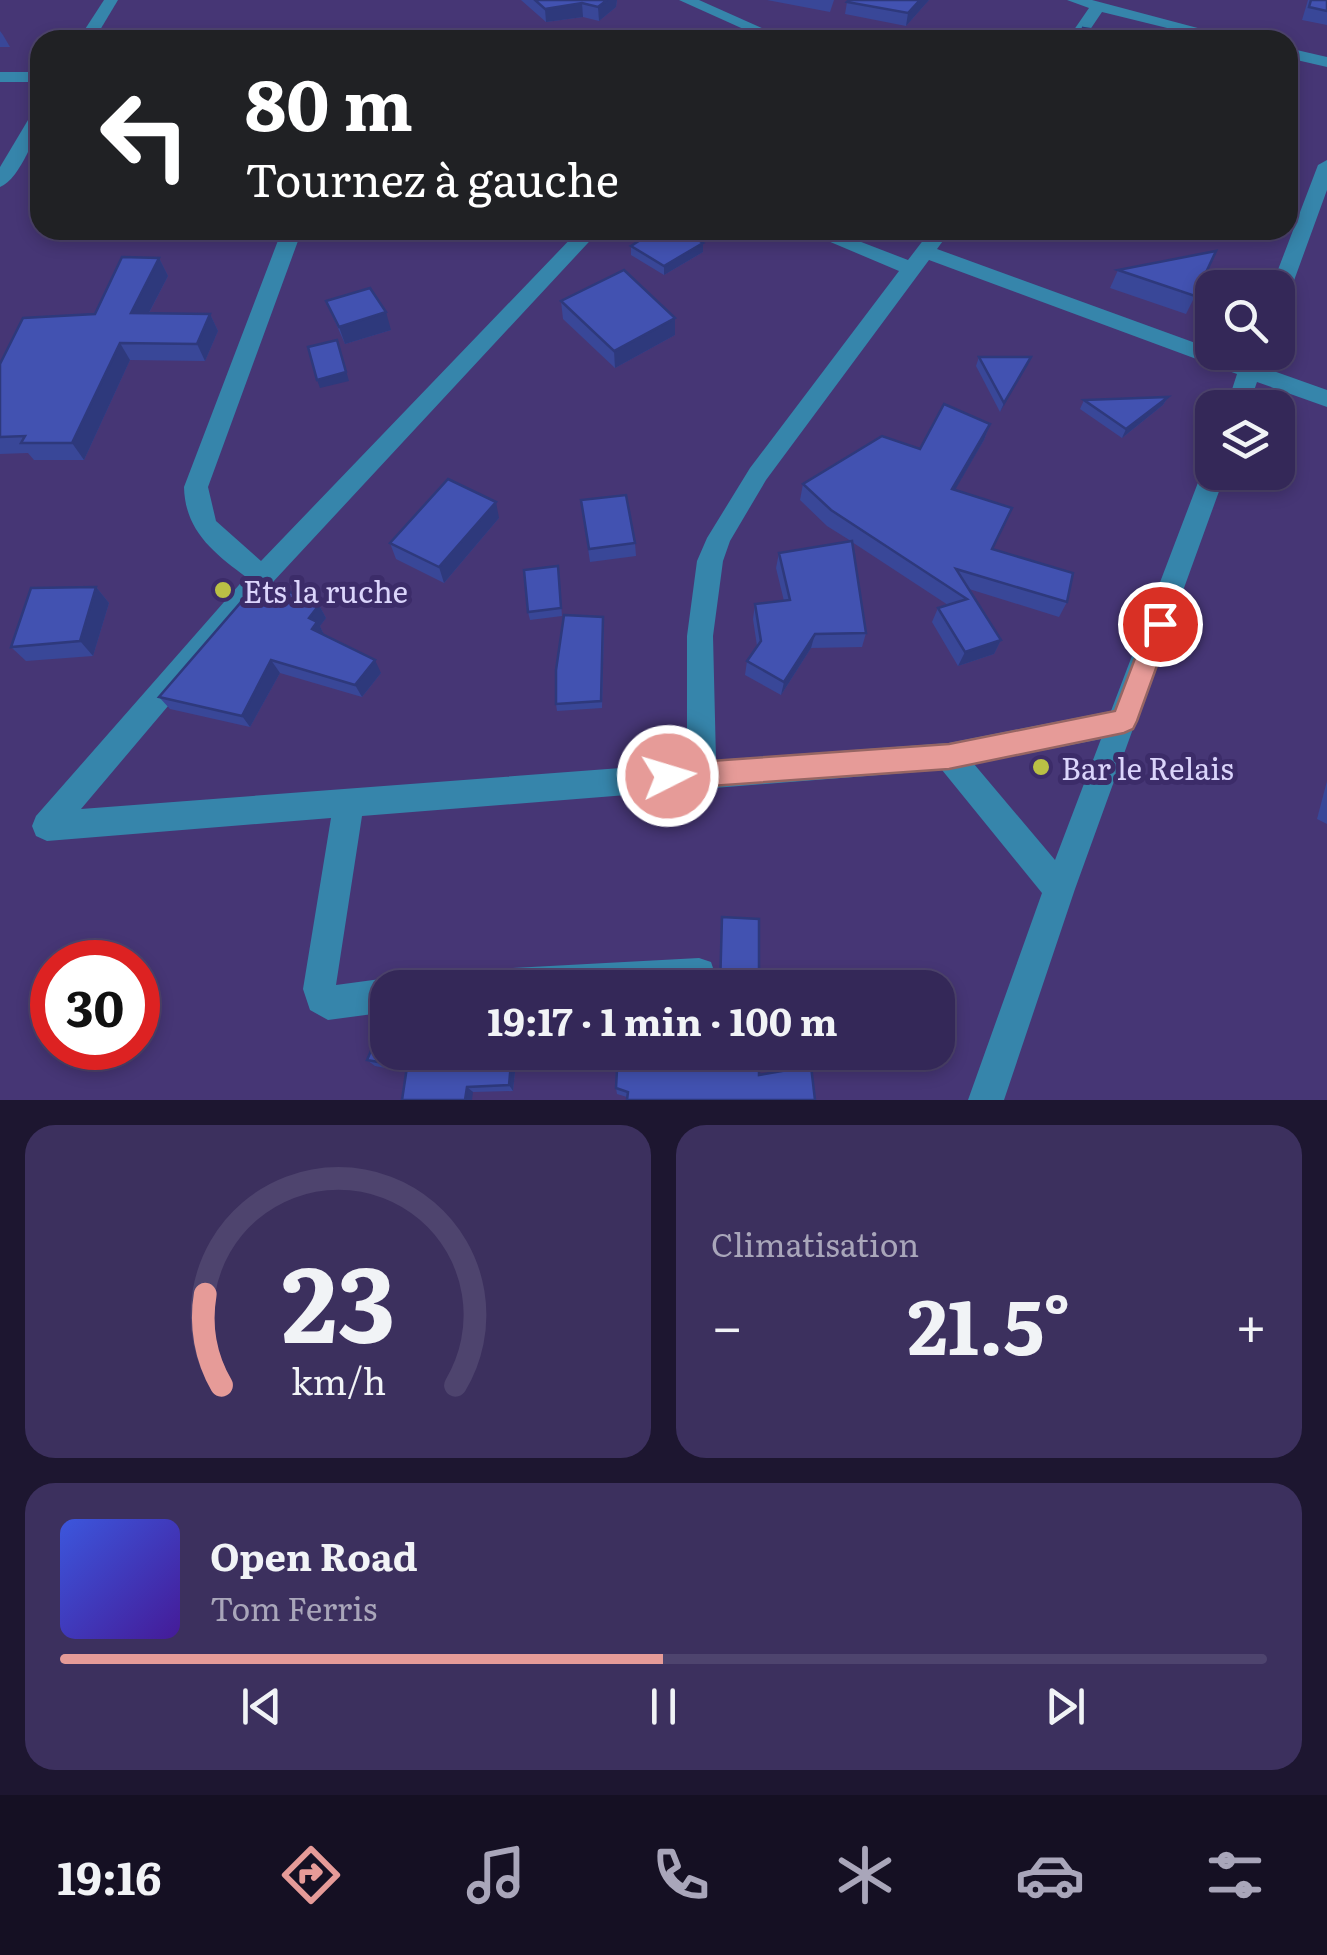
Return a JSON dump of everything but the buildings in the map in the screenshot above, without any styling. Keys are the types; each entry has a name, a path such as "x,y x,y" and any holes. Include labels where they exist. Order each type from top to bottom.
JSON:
{"street":[{"path":"92,30 111,0"},
{"path":"686,0 757,30"},
{"path":"1074,0 1193,30"},
{"path":"1082,30 1098,7"},
{"path":"1298,55 1327,62"},
{"path":"0,77 30,76"},
{"path":"0,182 30,131"},
{"path":"1288,270 1327,166"},
{"path":"262,576 210,534 199,519 196,487 288,240"},
{"path":"581,240 262,576 47,826 949,756 1124,721"},
{"path":"847,240 1195,344"},
{"path":"702,774 700,636 710,562 719,538 758,474 933,240"},
{"path":"1269,370 1327,400"},
{"path":"986,1100 1059,888 1207,490"},
{"path":"949,756 1059,888"},
{"path":"348,801 319,990 328,1003 370,997"}],"place":[{"name":"Ets la ruche","path":"223,590"},
{"name":"Bar le Relais","path":"1041,767"}],"route":[{"path":"668,776 949,756 1124,721 1160,624"}]}
